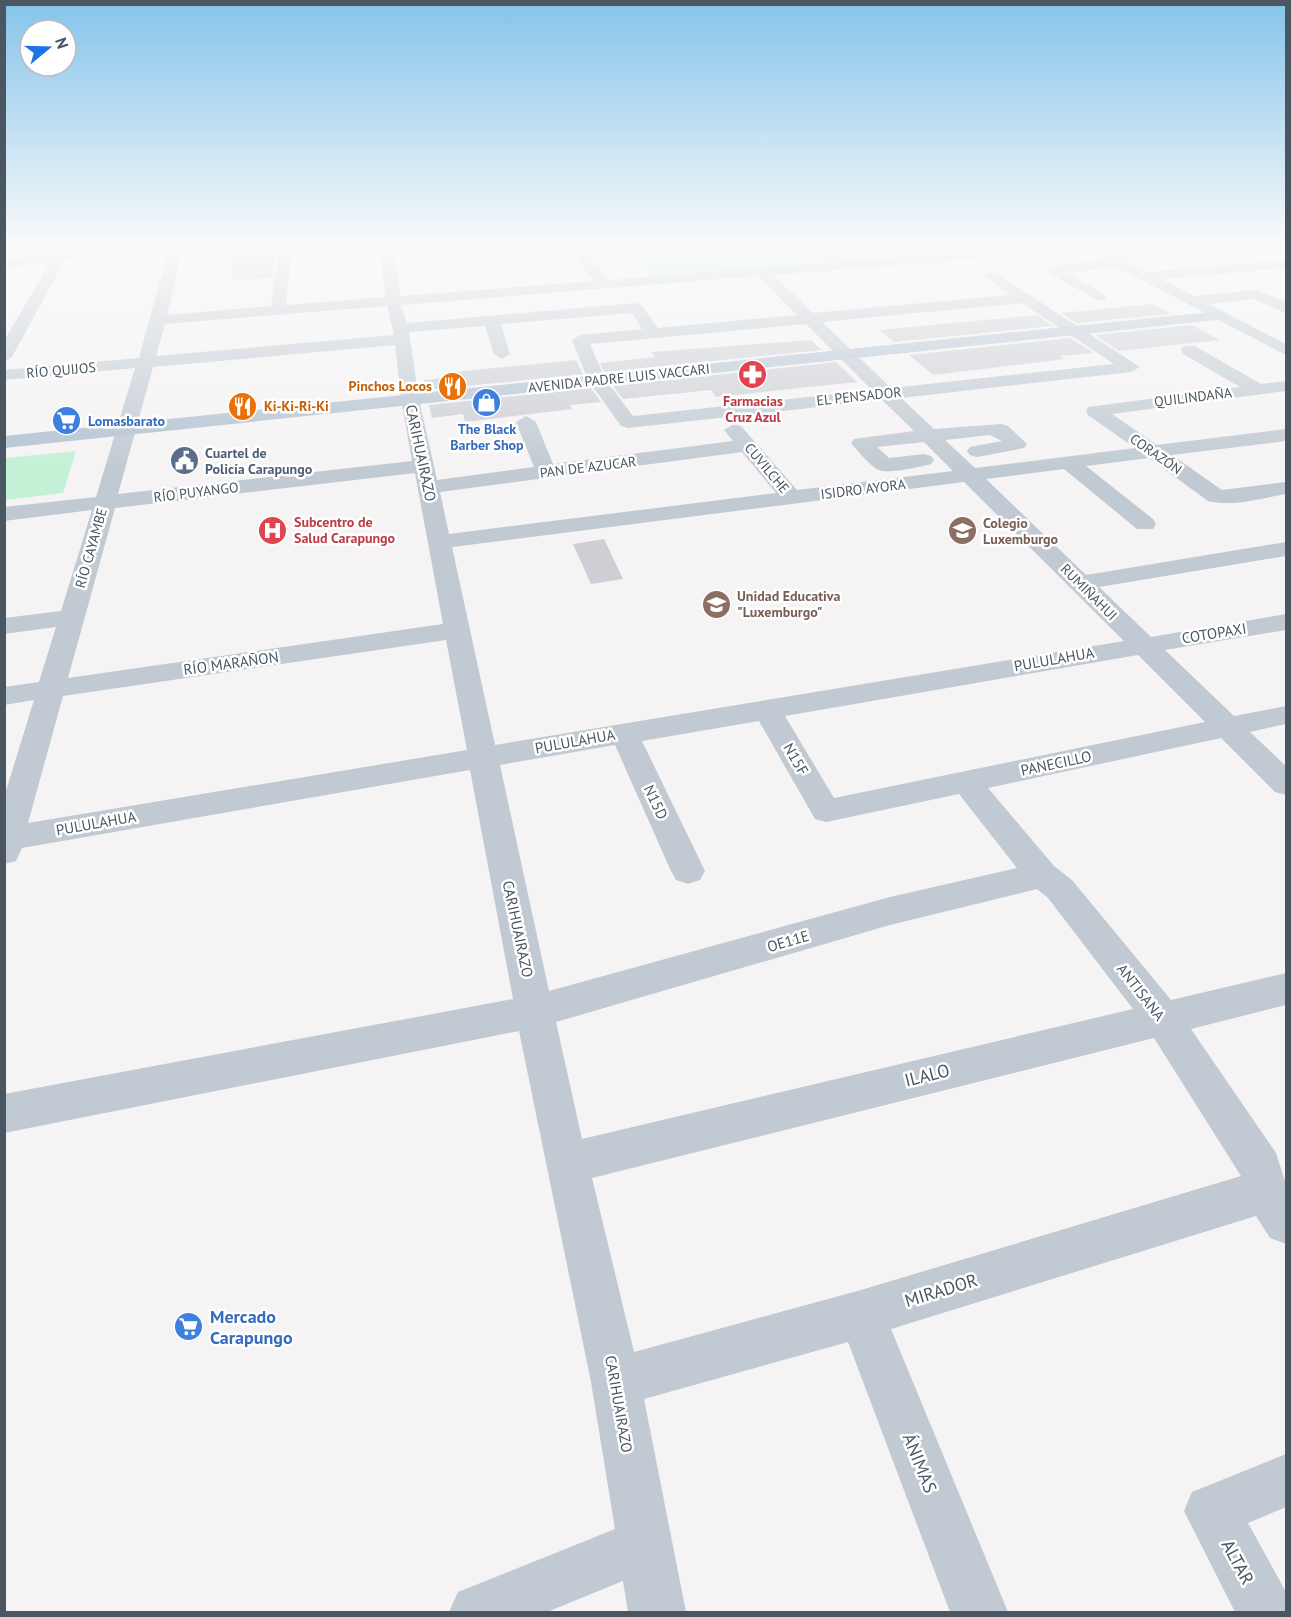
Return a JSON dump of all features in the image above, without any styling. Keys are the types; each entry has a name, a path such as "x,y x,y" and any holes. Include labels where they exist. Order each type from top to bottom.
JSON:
{"main road":[{"name":"AVENIDA PADRE LUIS VACCARI","path":"4,442 410,399 601,384 1177,319"},
{"name":"AVENIDA PADRE LUIS VACCARI","path":"4,435 90,426 126,428"}],"street":[{"path":"4,357 25,319"},
{"path":"158,320 165,319"},
{"name":"CARIHUAIRAZO","path":"398,319 423,466 567,1163 616,1382 657,1612"},
{"name":"RÍO QUIJOS","path":"4,375 145,362 402,333 488,319"},
{"path":"491,319 502,354"},
{"path":"570,319 601,384 651,459"},
{"name":"RÍO QUIJOS","path":"644,319 653,333"},
{"path":"581,342 785,319"},
{"name":"RUMIÑAHUI","path":"811,319 845,355 888,393 927,435 1287,784"},
{"path":"1060,319 1076,330"},
{"path":"1228,319 1286,350"},
{"name":"RÍO CAYAMBE","path":"7,845 13,793 53,688 158,320"},
{"name":"EL PENSADOR","path":"628,422 1131,367 1076,330"},
{"path":"1189,350 1257,389"},
{"name":"QUILINDAÑA","path":"1100,409 1287,386"},
{"name":"CORAZÓN","path":"1100,409 1095,411 1222,497 1287,488"},
{"name":"CUVILCHE","path":"718,411 792,498"},
{"path":"526,422 546,472"},
{"path":"926,460 884,465 861,443 997,429 1017,444 977,451"},
{"name":"ISIDRO AYORA","path":"439,542 1287,435"},
{"name":"PAN DE AZUCAR","path":"429,487 747,445"},
{"path":"1069,463 1145,524"},
{"name":"RÍO PUYANGO","path":"4,514 423,466"},
{"path":"1081,584 1287,549"},
{"path":"4,626 72,617"},
{"name":"COTOPAXI","path":"1142,645 1287,622"},
{"name":"RÍO MARAÑON","path":"4,696 458,630"},
{"name":"PULULAHUA","path":"7,845 483,757 1142,645"},
{"name":"N15F","path":"766,708 826,811"},
{"name":"PANECILLO","path":"826,811 1225,726 1287,716"},
{"name":"N15D","path":"624,733 688,871"},
{"name":"ANTISANA","path":"966,782 1042,875 1060,889 1162,1017 1261,1168 1276,1206"},
{"name":"OE11E","path":"4,1114 536,1011 890,911 1042,875"},
{"name":"ILALO","path":"567,1163 1162,1017 1287,989"},
{"name":"MIRADOR","path":"616,1382 861,1314 1276,1206"},
{"name":"ÁNIMAS","path":"861,1314 979,1612"},
{"name":"ALTAR","path":"1266,1612 1211,1511 1287,1480"},
{"path":"477,1612 644,1545"}],"green space":[{"path":"76,451 63,493 5,500 5,458"}],"building":[{"path":"990,319 1043,319 1053,326 894,342 879,330"},
{"path":"1071,319 1114,319 1077,323"},
{"path":"1192,325 1220,340 1119,351 1095,335"},
{"path":"1070,338 1094,353 1060,356 1065,359 933,375 909,355"},
{"path":"811,340 822,350 604,372 600,363 655,357 651,352"},
{"path":"576,360 583,374 426,390 424,380 454,377 453,372"},
{"path":"836,362 857,382 716,397 711,390 623,399 613,386"},
{"path":"591,388 601,402 570,405 572,409 465,422 463,414 432,418 429,405"},
{"path":"604,539 623,579 591,584 573,544"}],"place":[{"name":"Farmacias Cruz Azul","path":"753,374"},
{"name":"Pinchos Locos","path":"453,386"},
{"name":"The Black Barber Shop","path":"487,402"},
{"name":"Ki-Ki-Ri-Ki","path":"243,406"},
{"name":"Lomasbarato","path":"67,421"},
{"name":"Cuartel de Policía Carapungo","path":"184,461"},
{"name":"Subcentro de Salud Carapungo","path":"273,530"},
{"name":"Colegio Luxemburgo","path":"962,531"},
{"name":"Unidad Educativa \"Luxemburgo\"","path":"716,604"},
{"name":"Mercado Carapungo","path":"189,1326"}]}
